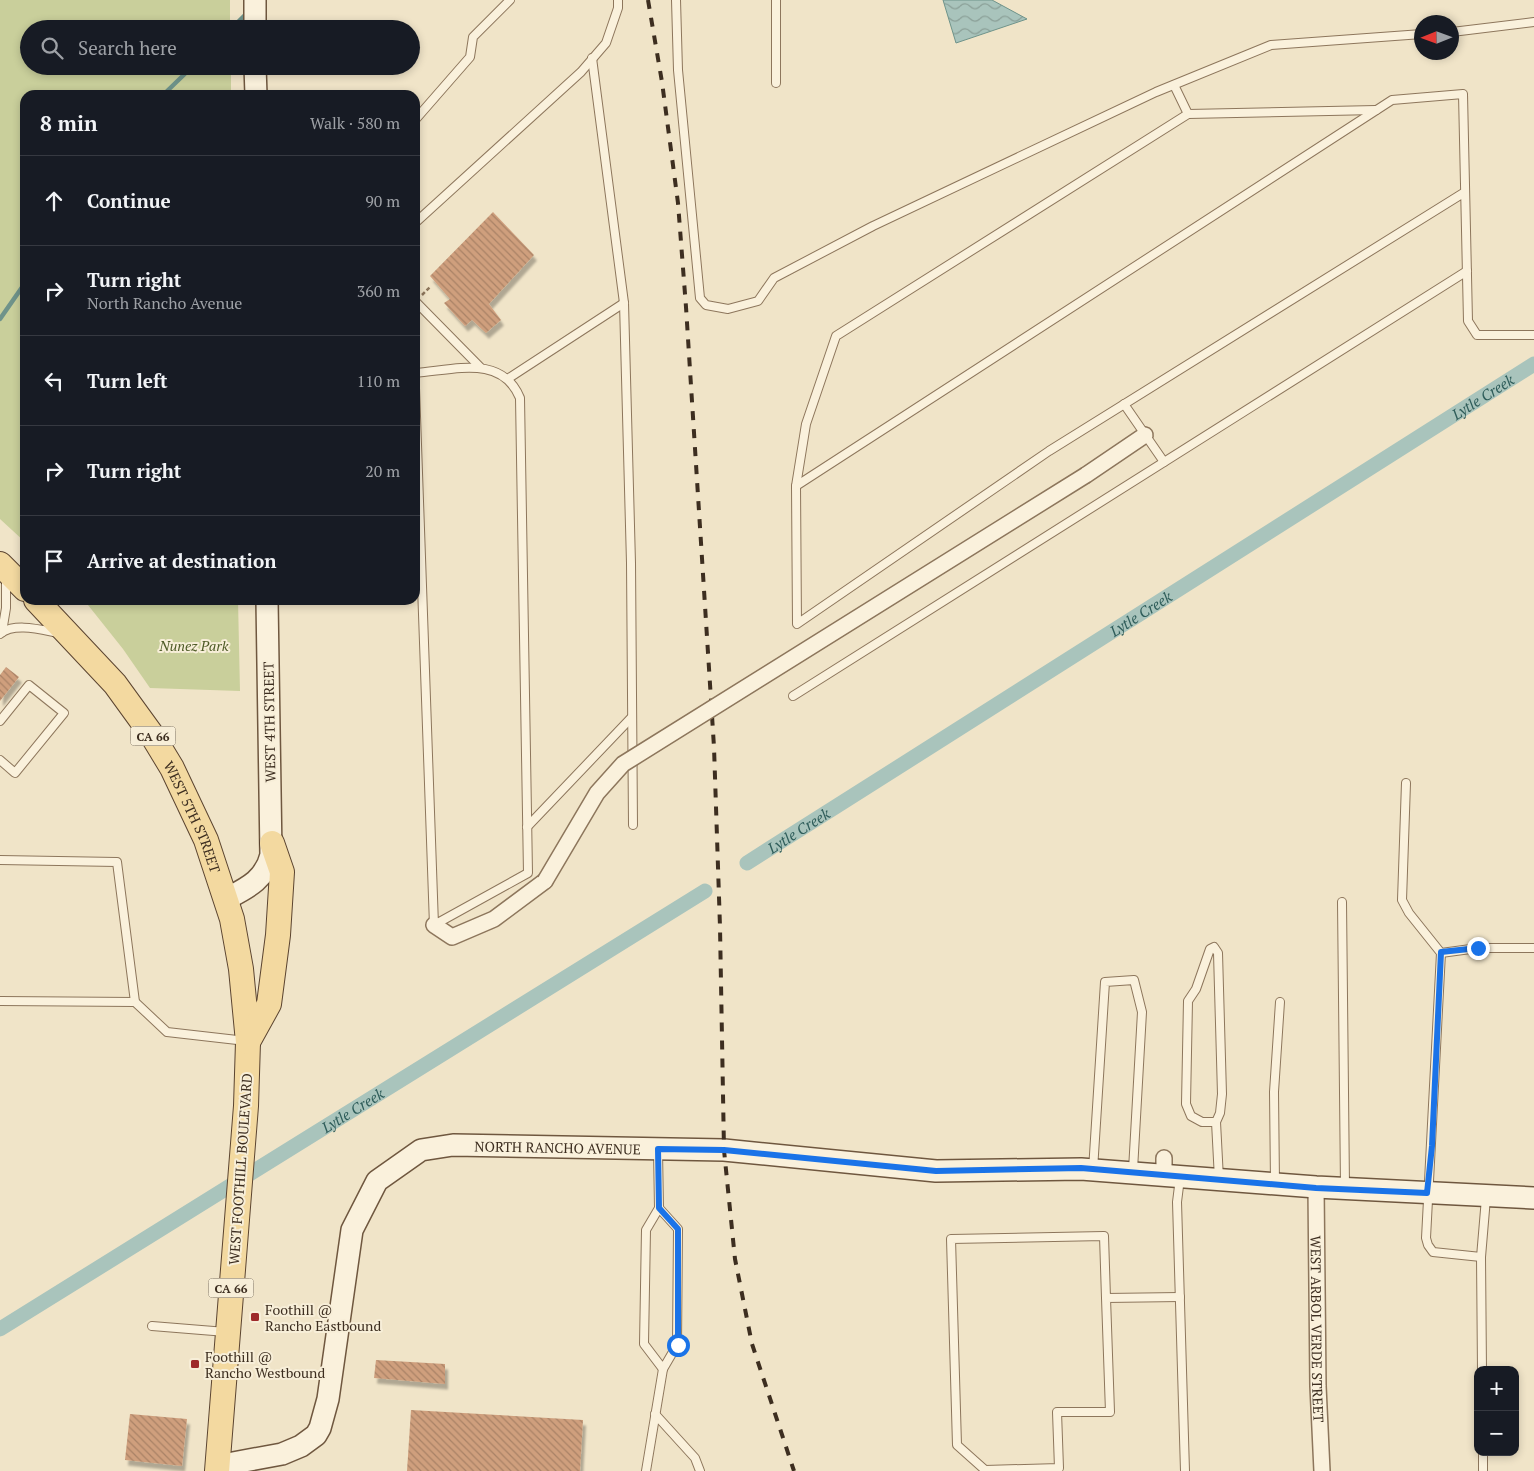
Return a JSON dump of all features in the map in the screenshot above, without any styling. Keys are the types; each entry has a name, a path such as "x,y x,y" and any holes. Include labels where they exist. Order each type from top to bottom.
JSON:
{"main road":[{"path":"3,567 20,584"},
{"name":"WEST 5TH STREET","path":"41,605 72,636 114,684 152,735 167,760 206,840 226,899"},
{"path":"248,1042 269,1004 282,872 272,844"},
{"name":"WEST FOOTHILL BOULEVARD","path":"214,1469 228,1332 241,1170 248,1042 241,969 226,899"}],"street":[{"path":"255,0 255,20"},
{"path":"255,75 256,90"},
{"path":"434,925 452,937 494,919 545,881 597,792 623,764 1086,475 1145,435"},
{"name":"WEST 4TH STREET","path":"226,899 261,878 268,868 272,844 267,605"},
{"name":"NORTH RANCHO AVENUE","path":"214,1469 282,1454 301,1446 320,1428 328,1400 352,1230 378,1181 421,1150 445,1146 724,1150 936,1171 1093,1170 1133,1172 1170,1170 1219,1179 1316,1188 1534,1198"},
{"name":"WEST ARBOL VERDE STREET","path":"1316,1188 1318,1376 1322,1471"}],"lane":[{"path":"420,114 470,57 473,37 510,0"},
{"path":"420,218 581,72 606,43 618,8 618,0"},
{"path":"676,0 678,70 700,298 706,305 728,309 758,301 774,278 873,226 1174,85 1271,45 1414,35"},
{"path":"776,0 776,83"},
{"path":"1459,31 1534,22"},
{"path":"592,58 624,303 631,563 633,825"},
{"path":"1174,85 1188,114"},
{"path":"796,486 1392,100 1463,94 1468,321 1477,335 1533,335"},
{"path":"1378,110 1188,114 836,336 806,424 796,486 797,624 1049,451 1465,192"},
{"path":"794,696 1467,271"},
{"path":"508,378 624,303"},
{"path":"420,306 480,368"},
{"path":"420,373 480,368 496,370 508,378 520,398 528,873 434,925 420,529"},
{"path":"1124,404 1164,462"},
{"path":"3,567 6,608 1,633 18,628 40,629 72,636"},
{"path":"0,721 29,684 64,713 15,773 0,760"},
{"path":"527,827 631,718"},
{"path":"1406,783 1402,900 1409,913 1441,952 1426,1238 1433,1252 1481,1257"},
{"path":"0,860 117,862 136,1002 167,1032 248,1042"},
{"path":"1342,902 1345,1189"},
{"path":"1216,1122 1202,1122 1190,1116 1186,1104 1188,1001 1196,989 1210,948 1214,947 1218,953 1222,1094 1220,1113 1216,1122 1219,1179"},
{"path":"1441,952 1478,948 1534,948"},
{"path":"1093,1170 1105,982 1134,980 1142,1012 1133,1172"},
{"path":"0,1001 136,1002"},
{"path":"1275,1183 1274,1092 1280,1002"},
{"path":"658,1149 659,1208 646,1230 644,1344 663,1369"},
{"path":"1170,1170 1177,1202 1185,1471"},
{"path":"1482,1366 1481,1257 1486,1196"},
{"path":"646,1471 663,1369 678,1345 678,1229 659,1208"},
{"path":"1104,1236 1106,1298 1110,1412 1057,1412 1059,1468 986,1470 957,1445 951,1240 1104,1236"},
{"path":"1106,1298 1180,1297"},
{"path":"152,1326 228,1332"},
{"path":"655,1414 695,1458 700,1471"},
{"path":"1483,1456 1483,1471"}],"green space":[{"path":"0,0 230,0 230,20 20,20 20,75 231,75 231,90 20,90 20,537 0,519"},
{"name":"Nunez Park","path":"88,605 238,605 240,691 150,688 123,649"}],"water":[{"path":"943,0 992,0 1027,19 956,43"}],"building":[{"path":"493,212 534,255 489,304 501,320 486,333 472,320 465,326 444,303 450,299 430,276"},
{"path":"6,667 19,677 0,701 0,675"},
{"path":"376,1360 445,1364 445,1384 374,1378"},
{"path":"411,1410 583,1420 580,1471 407,1471"},
{"path":"130,1414 187,1419 182,1466 125,1460"}],"waterway":[{"name":"Lytle Creek","path":"240,20 248,12"},
{"name":"Lytle Creek","path":"168,90 184,75"},
{"name":"Lytle Creek","path":"0,319 20,290"},
{"name":"Lytle Creek","path":"747,863 1534,364"},
{"name":"Lytle Creek","path":"0,1329 705,891"}],"railway":[{"path":"648,0 662,82 678,203 686,307 714,747 720,927 724,1150 735,1259 752,1344 794,1471"}],"place":[{"name":"Foothill @ Rancho Eastbound","path":"255,1317"},
{"name":"Foothill @ Rancho Westbound","path":"195,1364"}],"route":[{"path":"678,1345 678,1229 659,1208 658,1149 724,1150 936,1171 1081,1168 1316,1188 1427,1193 1432,1146 1441,952 1478,948"}]}
